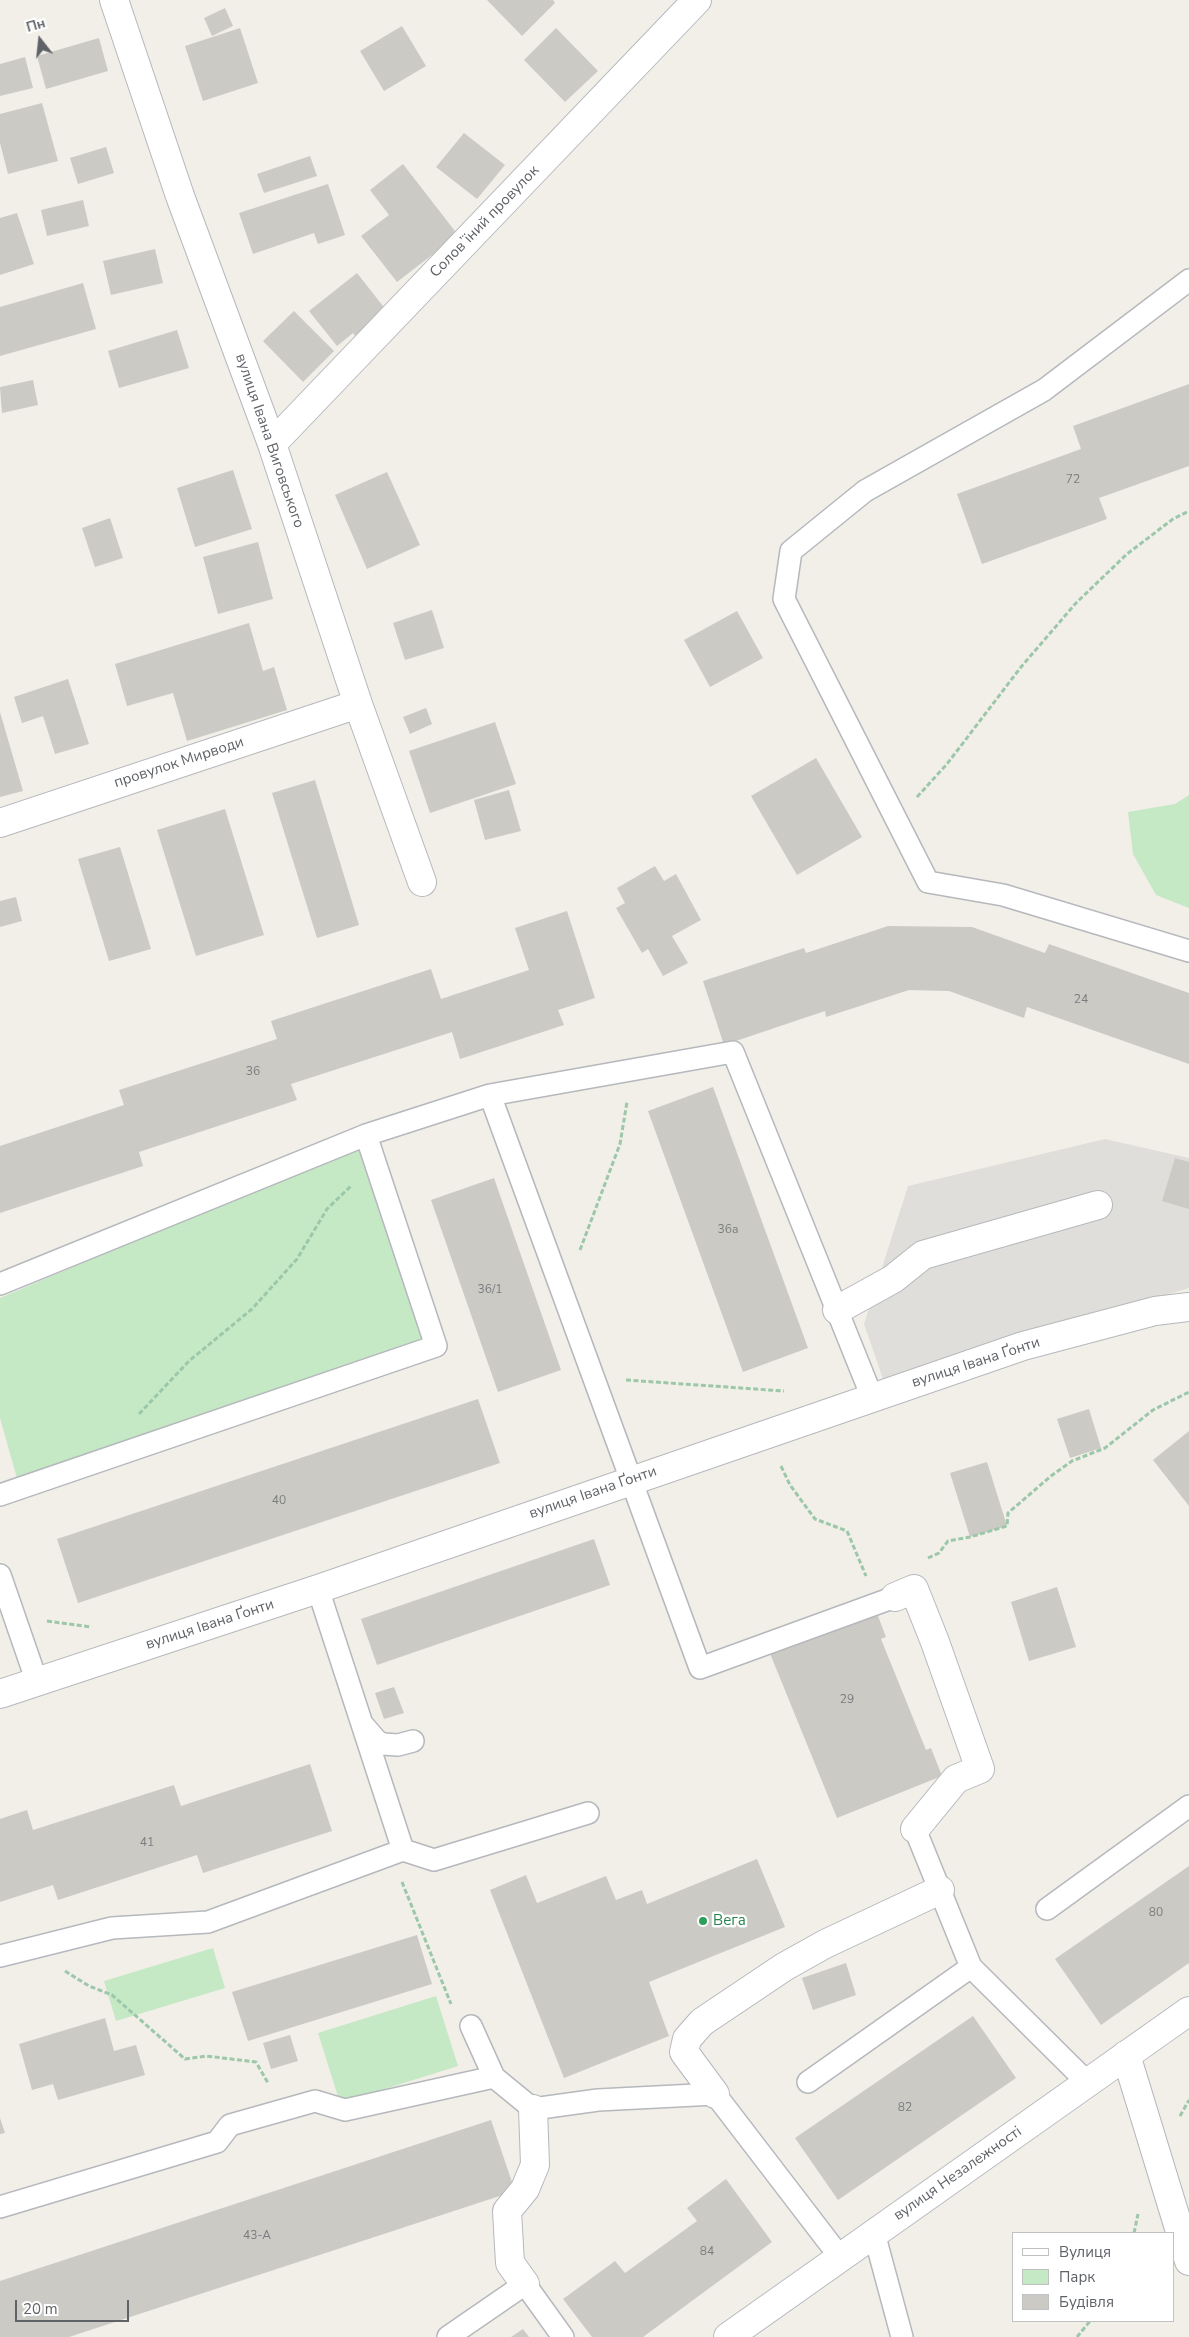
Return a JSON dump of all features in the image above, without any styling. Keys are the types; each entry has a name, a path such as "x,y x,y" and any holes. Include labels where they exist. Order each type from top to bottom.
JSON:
{"street":[{"name":"вулиця Івана Виговського","path":"114,0 180,196 272,444 358,704 422,882"},
{"name":"Соловʼїний провулок","path":"272,444 697,0"},
{"name":"провулок Мирводи","path":"0,823 358,704"},
{"path":"837,1310 893,1279 923,1255 1098,1205"},
{"name":"вулиця Івана Ґонти","path":"0,1694 318,1589 1023,1346 1155,1311 1189,1307"},
{"path":"896,1596 935,1642 980,1769 956,1779 915,1829"},
{"path":"715,2094 684,2052 687,2039 702,2022 784,1967 825,1944 940,1890"},
{"name":"вулиця Незалежності","path":"728,2337 1189,2011"},
{"path":"1126,2055 1189,2261"},
{"path":"525,2284 510,2263 507,2211 525,2189 535,2165 534,2109"}],"lane":[{"path":"1189,280 1044,390 865,491 791,551 784,599 928,882 1004,894 1189,951"},
{"path":"0,1284 366,1134 490,1095 733,1052 872,1397"},
{"path":"490,1095 700,1668 896,1596"},
{"path":"0,1495 436,1346 366,1134"},
{"path":"0,1575 36,1682"},
{"path":"318,1589 360,1722 397,1853"},
{"path":"360,1722 369,1733 383,1744 398,1745 413,1741"},
{"path":"1047,1909 1189,1806"},
{"path":"0,1956 112,1928 208,1922 397,1853 434,1860 588,1813"},
{"path":"915,1829 971,1967 1088,2083"},
{"path":"808,2082 971,1967"},
{"path":"471,2026 494,2077 534,2109 598,2100 715,2094 840,2258"},
{"path":"0,2207 217,2142 230,2125 315,2101 345,2110 494,2077"},
{"path":"874,2233 902,2337"},
{"path":"448,2337 525,2284 563,2337"}],"path":[{"path":"896,820 947,764 1021,667 1076,604 1127,554 1173,519 1189,511"},
{"path":"563,1295 620,1144 632,1069"},
{"path":"134,1420 189,1361 252,1309 297,1259 327,1209 375,1163"},
{"path":"593,1378 792,1392"},
{"path":"765,1434 790,1485 815,1519 847,1531 860,1564 896,1596 910,1566 939,1553 948,1541 970,1537 1007,1526 1008,1513 1051,1476 1072,1461 1105,1448 1153,1410 1189,1392"},
{"path":"397,1853 453,2010 471,2026"},
{"path":"24,1950 88,1986 112,1995 185,2059 206,2056 256,2062 268,2084 288,2094 315,2101"},
{"path":"1077,2337 1089,2322"}],"shaded area":[{"path":"1105,1139 1189,1158 1189,1288 883,1379 864,1324 908,1186"}],"green space":[{"path":"1189,795 1189,908 1156,895 1133,854 1128,812 1175,804"},
{"path":"361,1144 428,1344 18,1482 0,1418 0,1298"},
{"path":"213,1948 225,1988 116,2021 104,1981"},
{"path":"436,1996 458,2066 340,2103 318,2033"}],"building":[{"path":"487,0 553,0 555,3 522,36"},
{"path":"225,8 233,26 212,36 204,18"},
{"path":"402,26 426,66 384,91 360,51"},
{"path":"240,28 258,83 203,101 185,46"},
{"path":"556,28 598,71 565,102 524,60"},
{"path":"99,38 108,71 46,89 37,56"},
{"path":"25,57 33,88 0,96 0,64"},
{"path":"42,103 58,161 8,174 0,143 0,114"},
{"path":"464,133 505,165 477,199 436,167"},
{"path":"106,147 114,173 78,184 70,158"},
{"path":"310,156 317,176 264,193 257,174"},
{"path":"403,164 458,235 397,282 361,236 389,215 370,190"},
{"path":"328,184 345,235 318,244 314,233 253,254 239,213"},
{"path":"83,200 89,226 47,236 41,210"},
{"path":"17,213 34,264 0,275 0,218"},
{"path":"155,249 163,283 111,295 103,261"},
{"path":"357,273 390,315 358,340 353,333 337,346 309,311"},
{"path":"83,283 96,329 0,356 0,307"},
{"path":"294,311 334,351 303,382 263,341"},
{"path":"177,330 189,368 119,388 108,351"},
{"path":"33,380 38,405 2,413 0,387"},
{"path":"1189,384 1189,466 1099,498 1107,519 982,564 957,494 1081,449 1073,426"},
{"path":"233,470 252,529 195,547 177,488"},
{"path":"387,472 420,545 367,569 335,495"},
{"path":"110,518 123,558 95,567 82,528"},
{"path":"258,542 273,599 218,614 203,557"},
{"path":"432,610 444,648 405,660 393,623"},
{"path":"737,611 763,658 710,687 684,640"},
{"path":"249,623 263,671 274,667 287,710 187,741 173,693 127,706 115,664"},
{"path":"68,679 89,744 55,754 43,716 22,723 14,697"},
{"path":"426,708 432,724 410,734 403,717"},
{"path":"0,712 23,791 0,797"},
{"path":"495,722 516,784 430,813 409,751"},
{"path":"816,758 862,837 797,875 751,796"},
{"path":"315,780 359,925 317,938 272,793"},
{"path":"509,790 521,831 485,840 474,800"},
{"path":"225,809 264,935 196,956 157,830"},
{"path":"120,847 151,949 109,961 78,859"},
{"path":"655,866 664,881 676,874 701,920 672,936 688,963 663,976 648,949 642,953 616,908 625,903 617,888"},
{"path":"16,897 22,921 0,927 0,901"},
{"path":"567,911 595,998 558,1010 564,1025 460,1059 452,1032 291,1084 297,1100 139,1152 143,1166 0,1213 0,1146 124,1105 119,1090 277,1039 271,1021 431,969 441,999 529,970 515,928"},
{"path":"888,926 972,927 1045,953 1049,944 1189,993 1189,1064 1027,1007 1024,1018 949,991 909,990 826,1017 825,1011 724,1045 703,981 804,948 806,953"},
{"path":"713,1087 808,1348 743,1372 648,1111"},
{"path":"1175,1158 1189,1162 1189,1209 1162,1201"},
{"path":"494,1178 561,1370 498,1392 431,1200"},
{"path":"478,1399 500,1463 78,1603 57,1539"},
{"path":"1089,1409 1101,1448 1070,1458 1057,1419"},
{"path":"1189,1431 1189,1506 1153,1460"},
{"path":"987,1462 1007,1526 970,1537 950,1473"},
{"path":"594,1539 610,1585 377,1665 361,1619"},
{"path":"1057,1587 1076,1647 1029,1661 1011,1602"},
{"path":"875,1608 886,1637 881,1639 926,1750 931,1748 942,1776 837,1818 769,1651"},
{"path":"394,1687 404,1713 384,1719 375,1693"},
{"path":"310,1764 332,1831 203,1873 197,1855 58,1900 53,1885 0,1902 0,1819 27,1810 33,1830 174,1785 181,1806"},
{"path":"757,1859 785,1927 649,1982 669,2036 564,2078 490,1890 526,1875 537,1903 606,1876 616,1900 642,1890 647,1904"},
{"path":"1189,1866 1189,1963 1101,2025 1055,1959"},
{"path":"417,1935 432,1984 248,2041 232,1992"},
{"path":"846,1963 856,1995 813,2010 802,1978"},
{"path":"973,2016 1016,2078 838,2200 795,2138"},
{"path":"105,2018 114,2051 136,2045 145,2075 58,2100 53,2084 32,2090 19,2044"},
{"path":"290,2035 298,2061 271,2069 263,2043"},
{"path":"0,2118 5,2133 0,2134"},
{"path":"491,2120 515,2191 69,2337 0,2337 0,2281"},
{"path":"726,2179 772,2242 643,2337 592,2337 563,2299 615,2261 625,2273 697,2221 687,2208"},
{"path":"523,2329 529,2337 511,2337"}],"place":[{"name":"Вега","path":"703,1921"}]}
